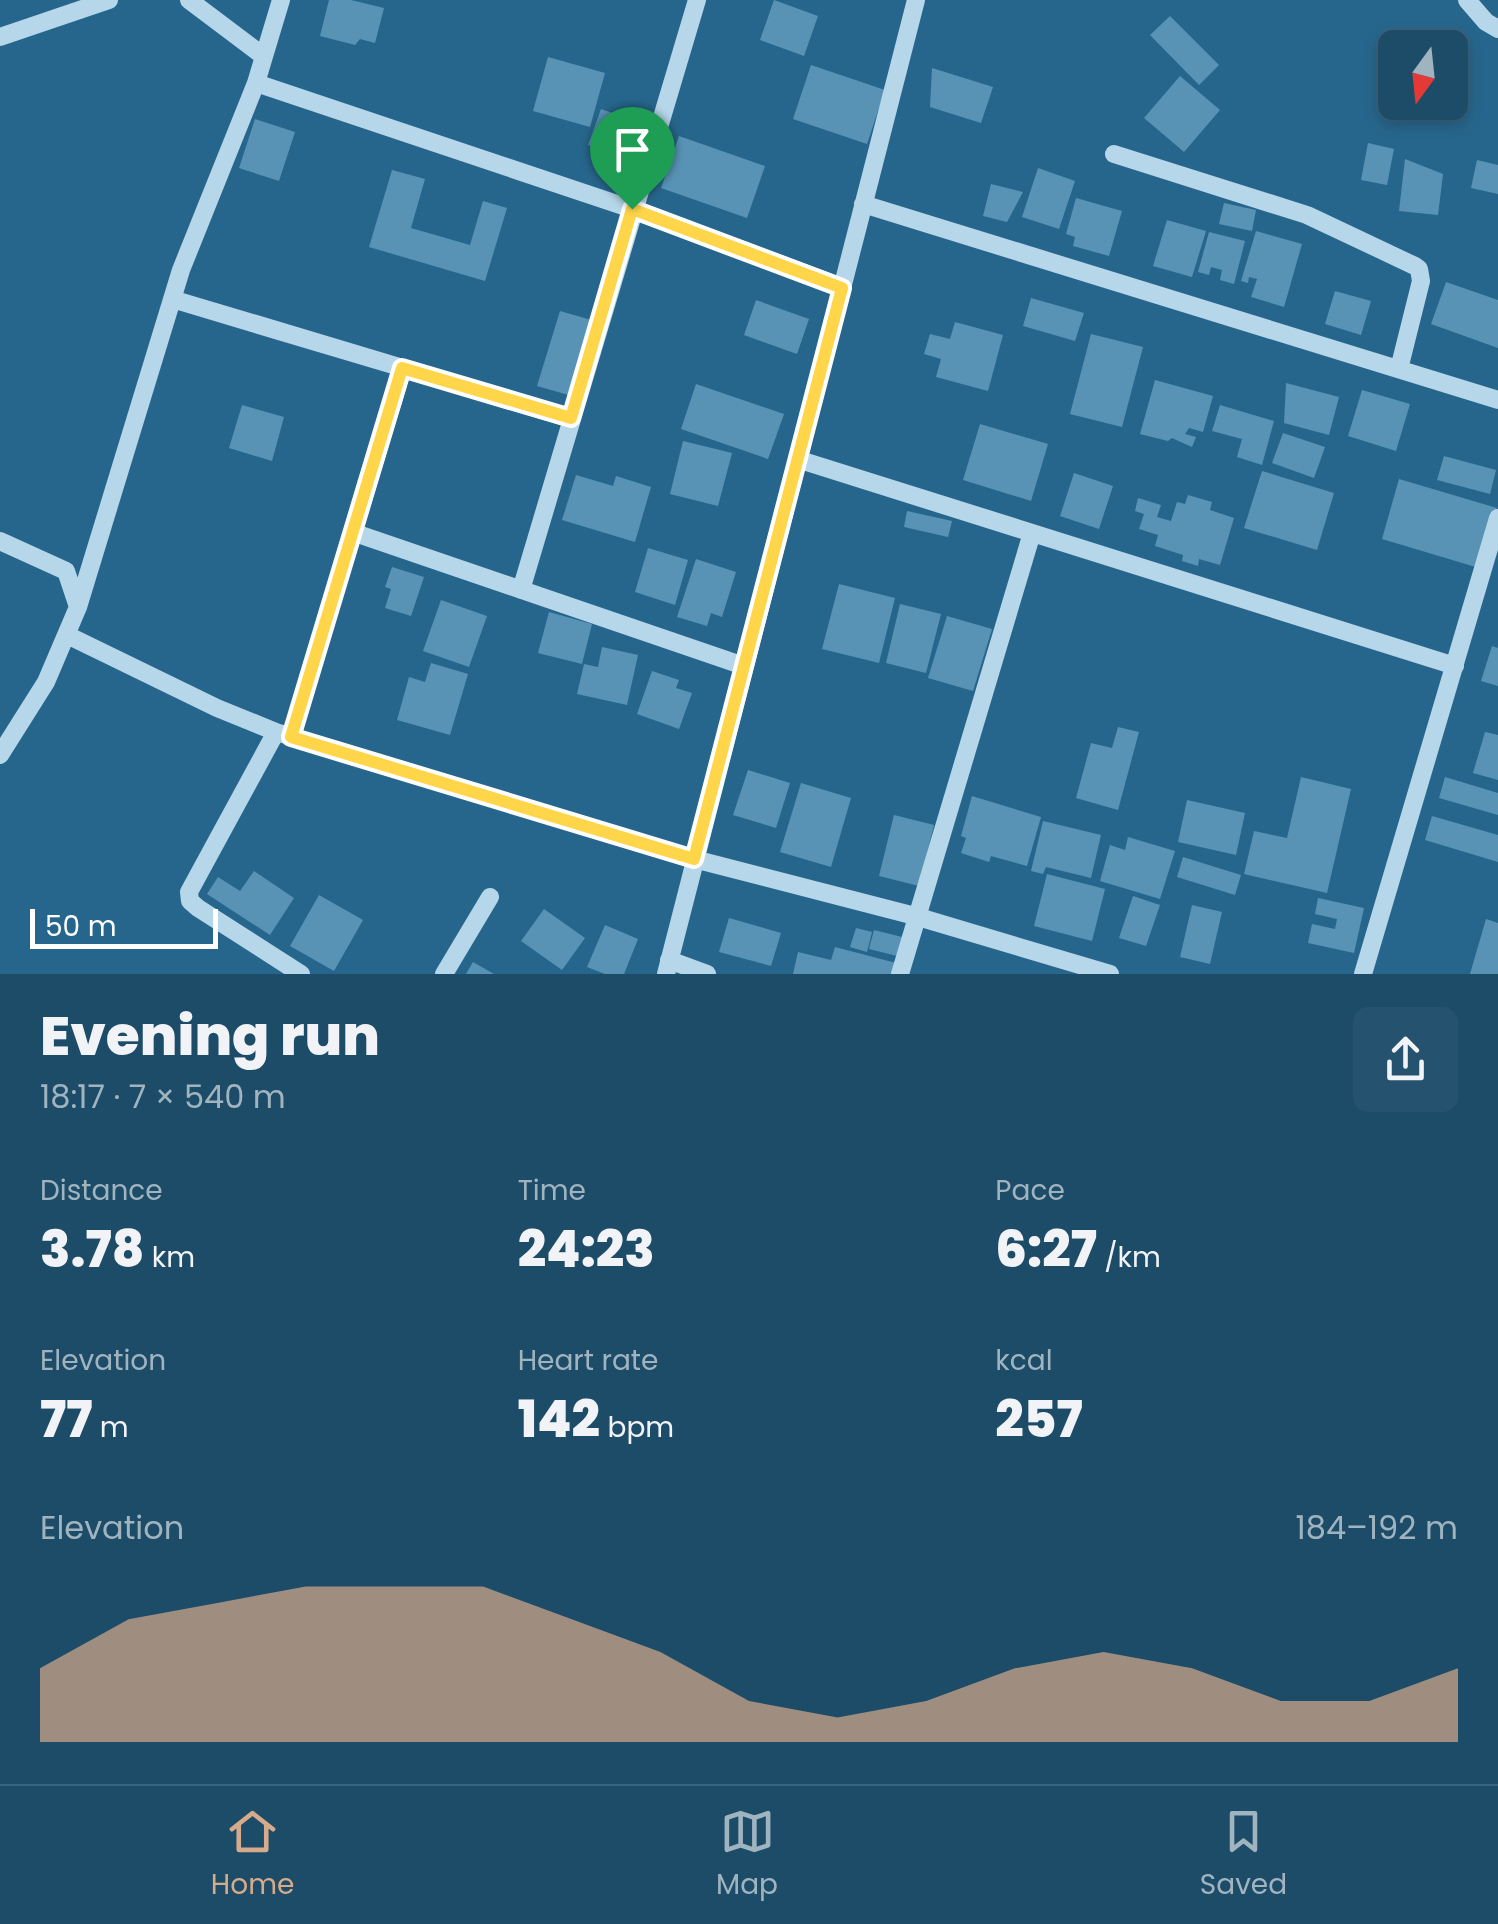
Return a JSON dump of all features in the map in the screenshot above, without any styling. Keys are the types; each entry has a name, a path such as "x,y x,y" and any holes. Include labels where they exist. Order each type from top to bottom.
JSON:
{"street":[{"path":"0,37 109,0"},
{"path":"189,0 262,55"},
{"path":"0,755 46,682 78,607 172,299 256,83 281,0"},
{"path":"521,590 696,0"},
{"path":"707,974 668,967 916,0"},
{"path":"1466,0 1498,29"},
{"path":"256,83 632,209 842,288"},
{"path":"1114,154 1307,215 1419,269 1421,282 1398,369"},
{"path":"863,204 1498,400"},
{"path":"172,299 571,418"},
{"path":"301,974 198,908 190,900 189,892 283,734 355,533 402,368"},
{"path":"797,460 1454,666"},
{"path":"1363,974 1498,518"},
{"path":"355,533 744,666"},
{"path":"900,974 1032,534"},
{"path":"0,541 66,571 78,607"},
{"path":"67,635 217,708 283,734 694,859 915,916 1110,974"},
{"path":"444,974 490,898"}],"building":[{"path":"329,0 351,0 384,8 375,43 360,39 355,45 320,36"},
{"path":"774,0 818,16 804,56 760,40"},
{"path":"1170,16 1219,65 1199,85 1150,35"},
{"path":"548,57 605,73 590,127 533,111"},
{"path":"811,65 885,90 867,144 793,119"},
{"path":"932,68 993,87 981,123 930,107"},
{"path":"1180,76 1220,110 1184,152 1144,118"},
{"path":"601,109 650,126 637,163 588,145"},
{"path":"255,119 295,132 279,181 239,168"},
{"path":"679,136 765,166 747,218 661,188"},
{"path":"1368,143 1394,149 1387,185 1361,180"},
{"path":"1405,159 1443,174 1438,215 1399,211"},
{"path":"1477,160 1498,165 1498,194 1471,188"},
{"path":"1038,168 1075,181 1059,229 1022,217"},
{"path":"392,170 425,179 411,228 470,245 483,201 507,208 485,281 369,247"},
{"path":"991,184 1023,192 1007,222 983,216"},
{"path":"1076,198 1122,211 1109,256 1073,246 1075,237 1066,234"},
{"path":"1224,203 1256,210 1252,231 1219,224"},
{"path":"1167,220 1206,231 1192,277 1153,266"},
{"path":"1256,231 1302,244 1284,307 1251,297 1257,279 1241,281"},
{"path":"1209,232 1245,241 1234,284 1220,280 1222,270 1211,267 1209,275 1198,272"},
{"path":"1446,282 1498,300 1498,348 1431,324"},
{"path":"1335,291 1371,301 1361,335 1325,324"},
{"path":"1031,298 1084,313 1075,341 1023,326"},
{"path":"756,300 809,319 797,354 744,335"},
{"path":"560,311 595,321 572,396 537,386"},
{"path":"955,322 1003,335 988,391 936,377 941,359 924,354 930,334 950,339"},
{"path":"1091,334 1143,347 1122,427 1070,414"},
{"path":"1155,380 1213,396 1203,432 1189,428 1185,434 1196,437 1192,447 1172,438 1168,441 1140,434"},
{"path":"1286,383 1339,397 1329,435 1284,423"},
{"path":"696,384 784,414 768,459 681,429"},
{"path":"1362,390 1410,404 1396,451 1348,436"},
{"path":"242,405 284,417 272,461 229,448"},
{"path":"1220,405 1274,421 1262,465 1237,457 1242,439 1212,431"},
{"path":"980,424 1048,444 1031,501 963,480"},
{"path":"1283,433 1325,447 1314,478 1272,463"},
{"path":"683,441 732,453 718,506 670,494"},
{"path":"1444,456 1496,470 1490,494 1437,480"},
{"path":"1262,471 1334,493 1317,550 1244,528"},
{"path":"1074,473 1113,486 1099,529 1060,516"},
{"path":"576,475 613,486 616,476 651,487 635,542 562,520"},
{"path":"1399,479 1497,508 1479,568 1382,539"},
{"path":"1188,495 1212,502 1210,510 1234,518 1220,565 1199,559 1198,566 1182,561 1183,555 1155,546 1158,535 1139,529 1144,514 1135,511 1138,498 1161,505 1157,517 1171,521 1177,502 1185,504"},
{"path":"907,511 952,521 948,537 904,527"},
{"path":"648,548 688,560 675,605 635,592"},
{"path":"696,559 736,572 722,617 711,613 707,626 677,617"},
{"path":"392,567 424,577 411,616 385,608 391,589 385,587"},
{"path":"839,584 895,598 879,663 822,649"},
{"path":"441,600 487,616 469,667 423,651"},
{"path":"900,604 941,614 926,673 886,663"},
{"path":"549,612 592,624 582,664 538,653"},
{"path":"947,616 992,629 973,691 928,678"},
{"path":"1492,646 1498,648 1498,686 1481,681"},
{"path":"602,647 638,655 627,705 577,694 584,664 598,667"},
{"path":"431,663 468,674 450,735 397,720 409,677 425,682"},
{"path":"652,671 679,680 676,688 692,693 679,729 637,714"},
{"path":"1118,727 1139,732 1118,810 1076,798 1091,743 1112,748"},
{"path":"1485,732 1498,735 1498,780 1473,773"},
{"path":"748,770 790,783 776,828 733,815"},
{"path":"1301,777 1351,789 1327,893 1244,874 1254,831 1287,838"},
{"path":"1445,777 1498,793 1498,815 1439,798"},
{"path":"801,783 851,798 831,867 780,852"},
{"path":"972,796 1041,817 1027,866 991,856 989,862 961,853 966,838 961,836"},
{"path":"1187,800 1245,813 1236,855 1178,842"},
{"path":"894,815 934,825 919,886 879,876"},
{"path":"1432,816 1498,835 1498,862 1425,840"},
{"path":"1043,821 1101,835 1091,878 1046,867 1043,874 1031,871"},
{"path":"1128,837 1175,851 1160,899 1100,881 1110,845 1125,850"},
{"path":"1183,857 1241,875 1235,895 1177,877"},
{"path":"254,871 294,898 270,935 207,894 218,877 240,891"},
{"path":"1047,874 1105,889 1092,941 1034,926"},
{"path":"319,895 363,920 334,971 290,946"},
{"path":"1133,896 1160,905 1146,946 1119,938"},
{"path":"1318,898 1364,908 1354,953 1308,943 1312,924 1335,929 1337,919 1315,914"},
{"path":"1192,905 1222,912 1210,964 1180,957"},
{"path":"544,909 585,938 562,970 521,941"},
{"path":"729,918 781,933 771,966 719,952"},
{"path":"1486,919 1498,923 1498,974 1470,974"},
{"path":"605,925 638,939 624,974 605,974 587,967"},
{"path":"856,928 872,932 867,952 850,947"},
{"path":"874,930 906,938 901,957 869,949"},
{"path":"835,947 900,964 897,974 793,974 798,952 831,960"},
{"path":"473,962 494,974 466,974"}],"route":[{"path":"632,209 842,288 694,859 291,737 402,368 571,418 632,209"}]}
